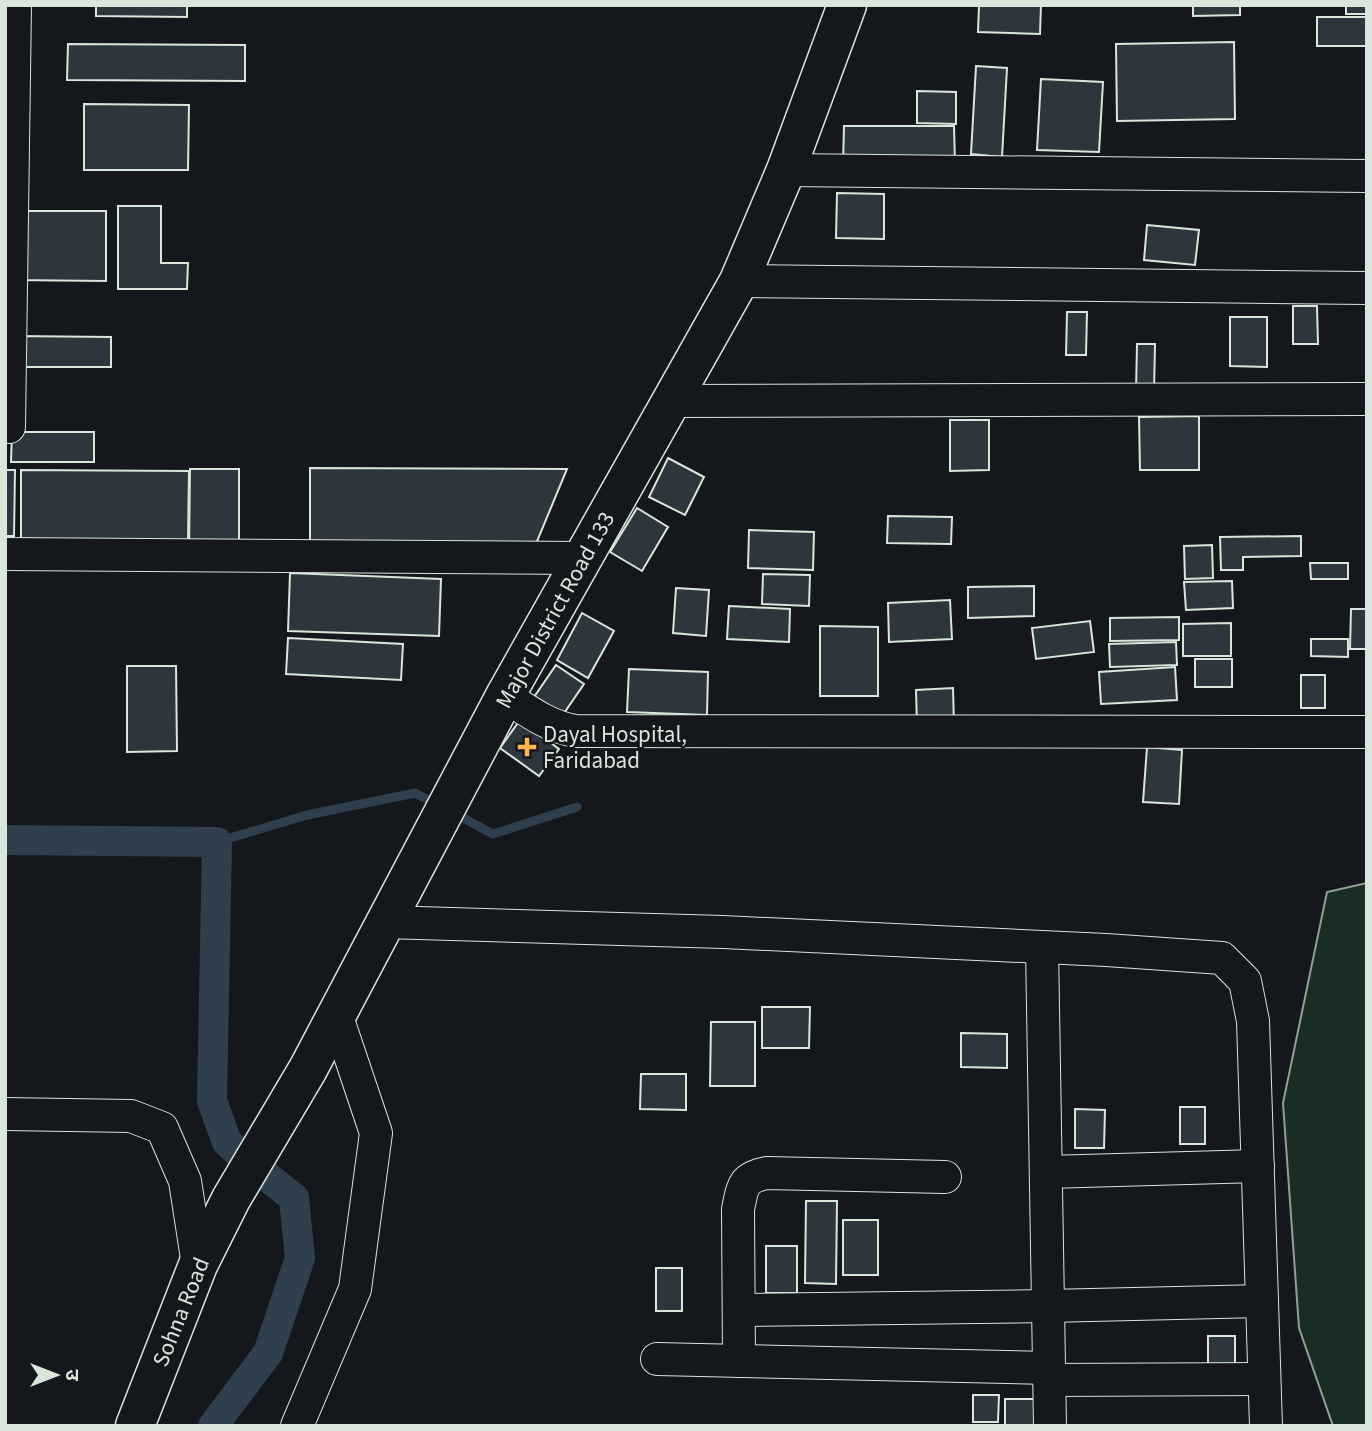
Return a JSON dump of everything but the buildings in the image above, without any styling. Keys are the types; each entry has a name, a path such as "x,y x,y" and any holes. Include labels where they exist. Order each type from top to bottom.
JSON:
{"main road":[{"name":"Major District Road 133","path":"231,1199 308,1069 505,696 739,281 786,170 847,5"},
{"name":"Sohna Road","path":"135,1426 198,1265 231,1199"}],"street":[{"path":"9,427 15,5"},
{"path":"786,170 1367,176"},
{"path":"739,281 1367,288"},
{"path":"671,401 1367,399"},
{"path":"5,554 583,558"},
{"path":"505,696 561,729 576,731 1367,732"},
{"path":"385,922 723,932 1222,958 1245,981 1253,1021 1266,1426"},
{"path":"1042,947 1050,1426"},
{"path":"297,1426 355,1289 376,1133 336,1014"},
{"path":"5,1114 131,1116 162,1128 185,1181 198,1265"},
{"path":"1047,1172 1258,1166"},
{"path":"739,1361 738,1209 742,1187 753,1176 767,1173 945,1177"},
{"path":"739,1310 1262,1301"},
{"path":"657,1359 1264,1379"}],"green space":[{"path":"1367,883 1367,1426 1333,1426 1299,1328 1283,1103 1327,892"}],"waterway":[{"path":"217,842 307,815 415,793 436,804"},
{"path":"452,812 493,834 577,807"},
{"path":"5,840 217,842 212,1101 227,1142 294,1198 300,1258 268,1353 213,1426"}],"place":[{"name":"Dayal Hospital, Faridabad","path":"527,747"}]}
